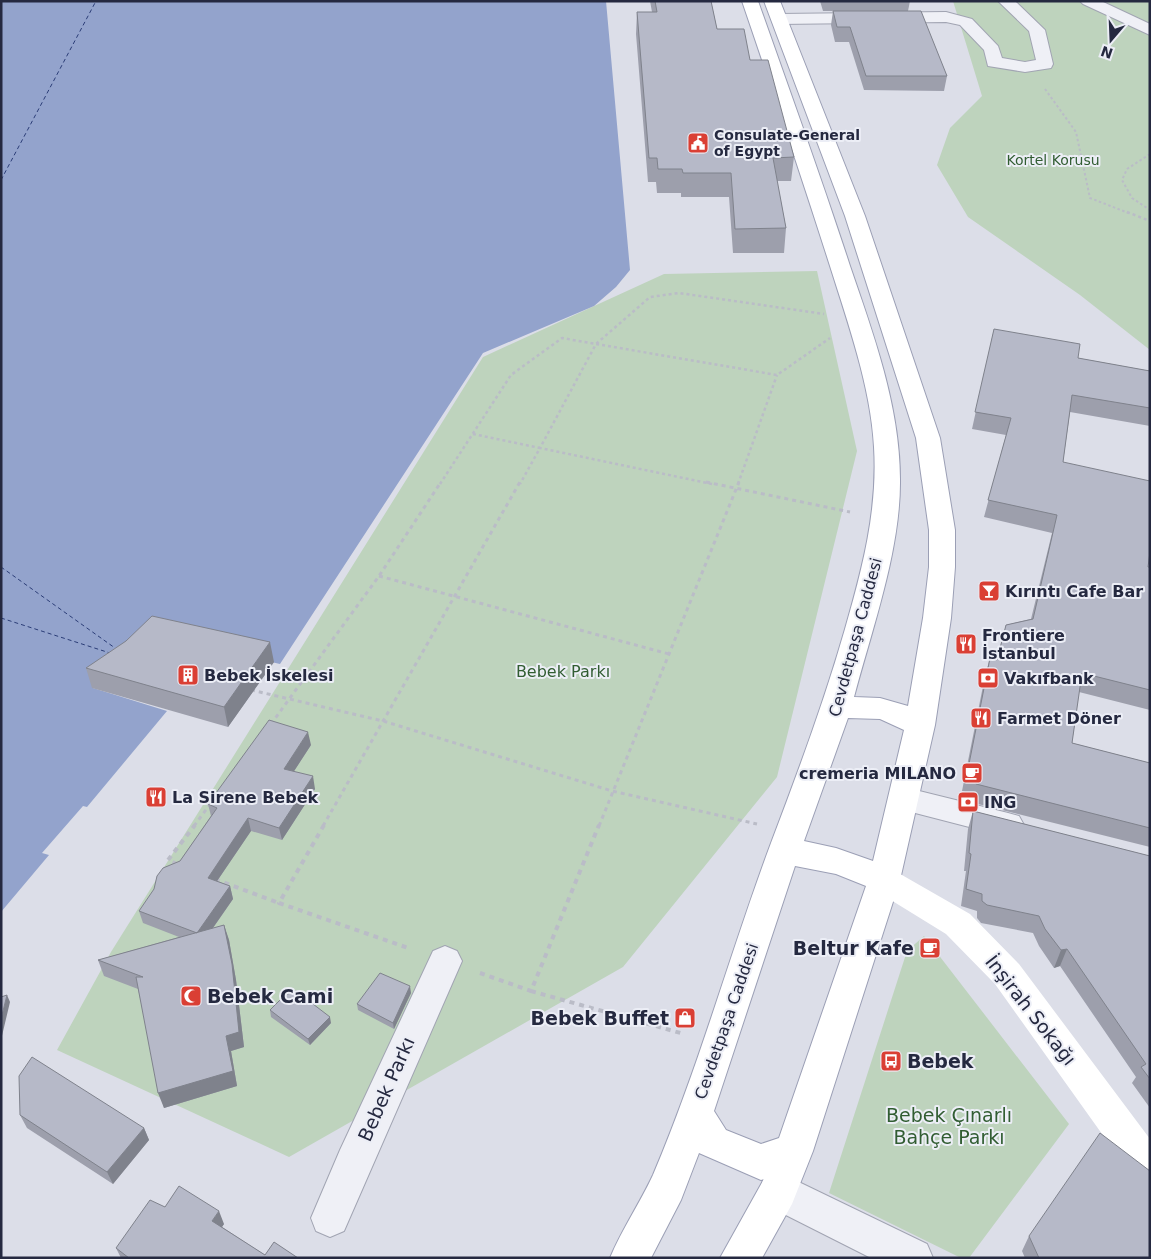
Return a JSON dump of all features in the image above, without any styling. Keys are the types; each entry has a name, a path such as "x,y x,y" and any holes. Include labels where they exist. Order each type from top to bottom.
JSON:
{"main road":[{"name":"Cevdetpaşa Caddesi","path":"630,1258 667,1187 695,1113 788,842 836,710 868,596 885,519 888,479 886,442 877,394 857,318 811,176 750,1"},
{"path":"740,1258 778,1191 794,1151 884,880 920,725 937,618 942,567 942,530 928,438 855,216 776,10"},
{"path":"836,710 862,705 885,708 907,717 920,725"},
{"name":"İnşirah Sokağı","path":"788,842 812,854 852,865 884,880 958,924 1007,974 1150,1170"},
{"path":"695,1113 713,1143 760,1162 794,1151"}],"street":[{"path":"776,10 946,17 966,22 992,49 994,62 1025,68 1045,64 1036,30 1006,1"},
{"path":"1088,1 1150,30"},
{"path":"903,799 1035,832"},
{"name":"Bebek Parkı","path":"330,1218 445,961"},
{"path":"778,1191 913,1258"}],"path":[{"path":"1025,68 1055,100 1076,132 1090,198 1150,221"},
{"path":"1150,154 1127,170 1122,180 1126,192 1136,203 1150,210"},
{"path":"279,903 540,448 596,344 650,297 679,293 857,318"},
{"path":"531,991 736,490 777,376 857,318"},
{"path":"266,730 379,576 512,375 562,338 777,376"},
{"path":"473,434 736,490 885,519"},
{"path":"379,576 669,654"},
{"path":"245,688 382,721 788,842"},
{"path":"186,868 168,860 214,799"},
{"path":"214,878 279,903 531,991 718,1043"}],"green space":[{"name":"Kortel Korusu","path":"953,1 1150,1 1150,350 1080,295 968,217 937,165 950,128 982,96"},
{"name":"Bebek Parkı","path":"817,271 857,451 777,777 623,967 289,1157 57,1050 111,952 483,357 664,274"},
{"name":"Bebek Çınarlı Bahçe Parkı","path":"924,936 1069,1124 969,1258 961,1258 829,1193 907,951"}],"water":[{"path":"1,1 606,1 630,270 616,287 594,306 483,353 280,664 157,636 93,688 167,711 87,807 83,806 42,853 49,855 1,912"}],"building":[{"path":"655,1 711,1 717,29 744,29 750,60 768,60 794,157 773,158 786,228 735,229 731,173 683,173 682,169 658,169 657,158 649,158 637,12 657,12"},
{"path":"833,11 921,11 947,76 866,76 850,27 837,27"},
{"path":"994,329 1080,344 1078,358 1150,371 1150,408 1072,395 1063,462 1150,481 1150,552 1148,567 1150,567 1150,690 1082,673 1072,743 1150,763 1150,828 976,784 976,776 967,774 990,658 997,660 1006,625 1033,619 1057,515 988,500 1011,418 975,412"},
{"name":"Bebek İskelesi","path":"152,616 270,642 224,707 86,668 126,641"},
{"path":"269,720 308,732 284,769 313,776 279,828 248,818 208,878 230,886 197,933 139,911 154,889 157,876 163,868 180,861 217,808 208,804"},
{"path":"973,811 1150,856 1150,1079 1141,1067 1146,1064 1067,949 1061,950 1045,929 1039,916 987,905 982,901 982,894 966,889 971,854 969,853"},
{"name":"Bebek Cami","path":"224,925 232,964 239,1032 226,1036 233,1071 158,1093 136,977 143,977 98,960"},
{"path":"380,973 410,986 393,1023 357,1004"},
{"path":"296,991 330,1017 308,1039 270,1010 285,995"},
{"path":"7,995 1,1019 1,997"},
{"path":"32,1057 144,1128 107,1172 20,1115 19,1076"},
{"path":"1100,1133 1150,1171 1150,1258 1039,1258 1029,1236"},
{"path":"179,1186 219,1211 212,1221 265,1255 274,1242 298,1258 129,1258 116,1248 150,1200 165,1207"}],"ferry route":[{"path":"1,180 96,1"},
{"path":"1,567 115,648"},
{"path":"1,618 110,653"}],"place":[{"name":"Consulate-General of Egypt","path":"698,143"},
{"name":"Kırıntı Cafe Bar","path":"989,591"},
{"name":"Frontiere İstanbul","path":"966,644"},
{"name":"Bebek İskelesi","path":"188,675"},
{"name":"Vakıfbank","path":"988,678"},
{"name":"Farmet Döner","path":"981,718"},
{"name":"cremeria MILANO","path":"972,773"},
{"name":"La Sirene Bebek","path":"156,797"},
{"name":"ING","path":"968,802"},
{"name":"Beltur Kafe","path":"930,948"},
{"name":"Bebek Cami","path":"191,996"},
{"name":"Bebek Buffet","path":"685,1018"},
{"name":"Bebek","path":"891,1061"}]}
